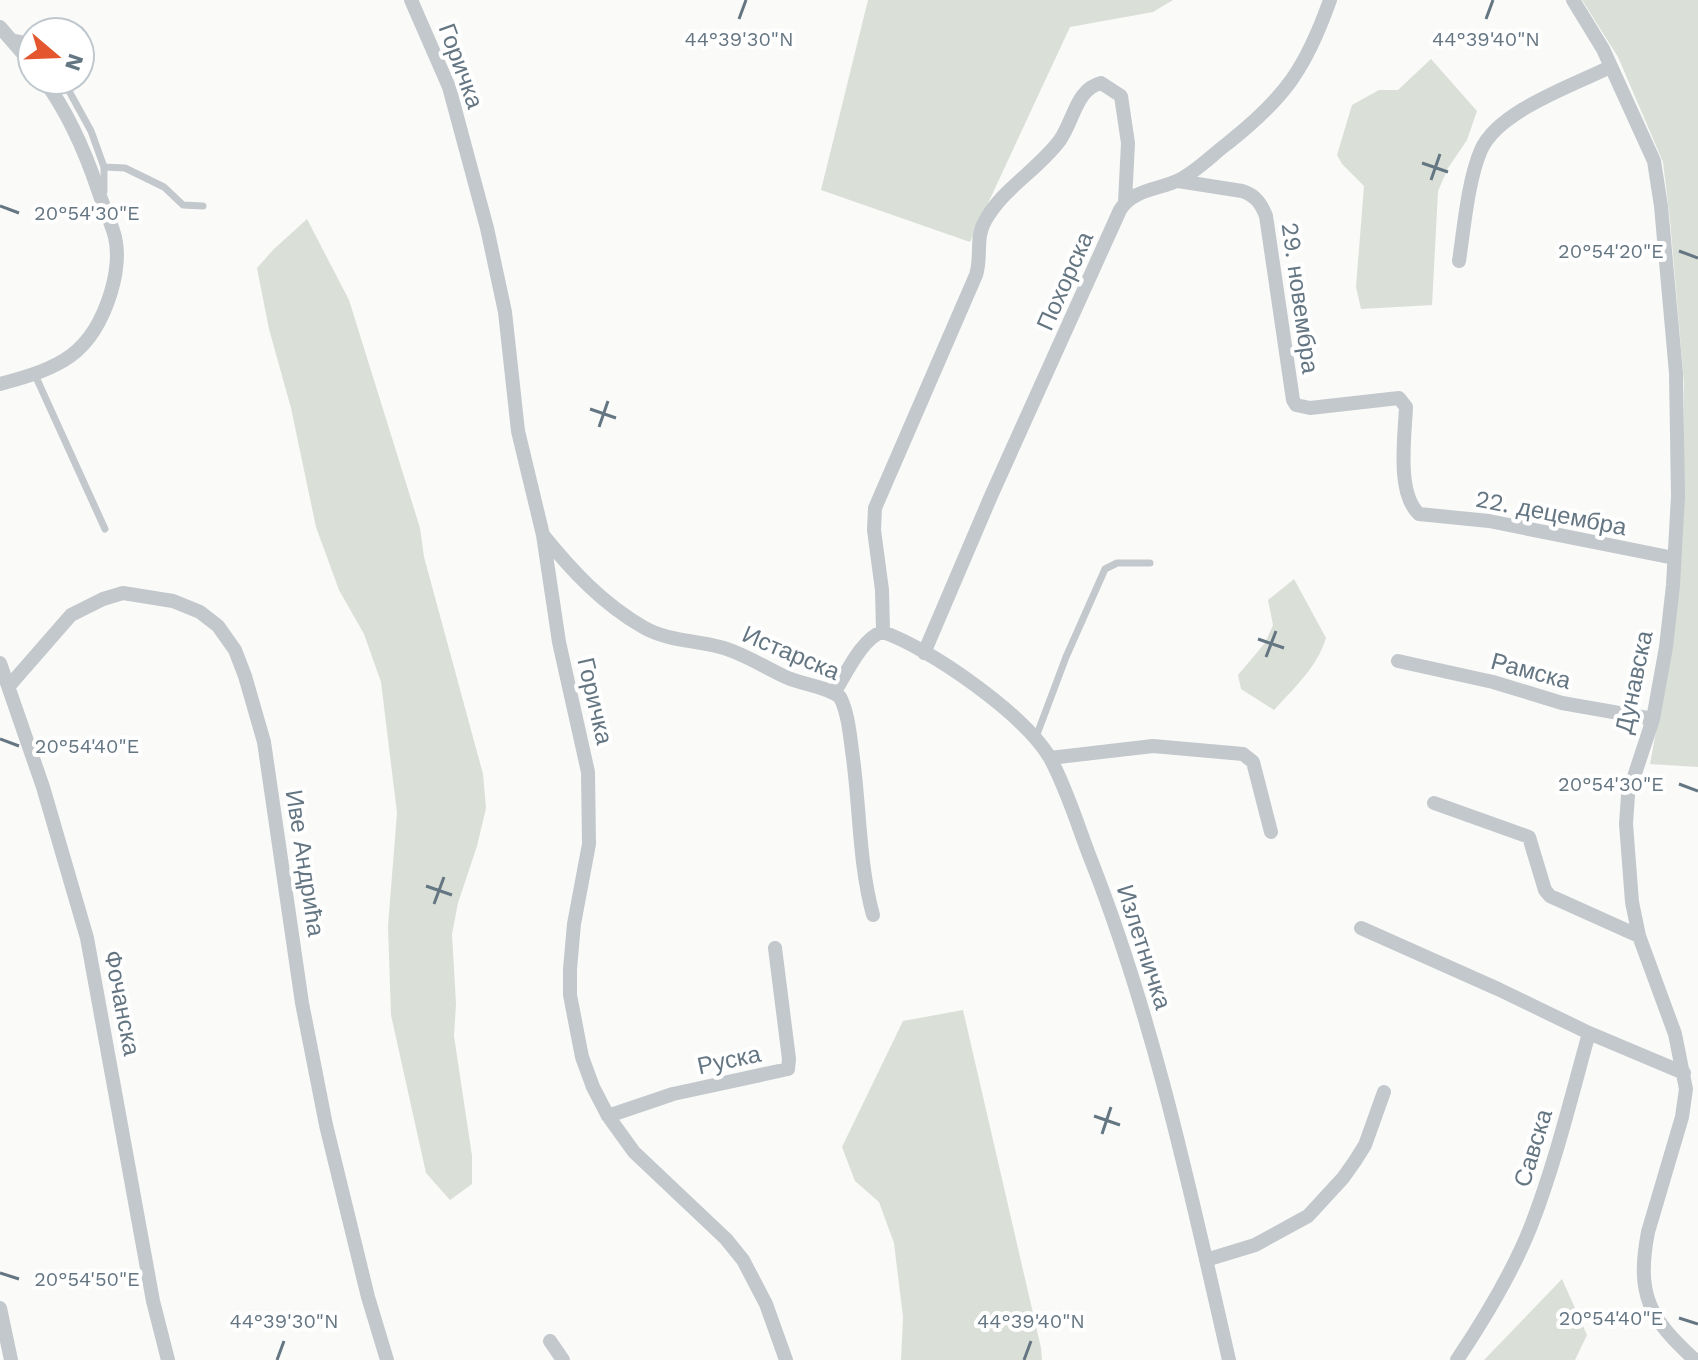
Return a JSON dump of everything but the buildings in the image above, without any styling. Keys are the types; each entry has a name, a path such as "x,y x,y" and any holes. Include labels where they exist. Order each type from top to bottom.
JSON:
{"street":[{"name":"Горичка","path":"411,0 449,87 487,228 505,312 518,431 543,535 559,642 588,772 589,844 574,924 570,995 582,1057 608,1116 634,1152 726,1239 743,1260 766,1304 786,1360"},
{"path":"1125,202 1152,188 1178,181 1248,128 1286,91 1309,53 1330,0"},
{"name":"Дунавска","path":"1573,0 1590,24 1654,161 1676,373 1678,496 1666,647 1653,719 1628,795 1628,866 1639,936 1675,1034 1684,1073 1685,1103 1651,1220 1644,1265 1648,1304 1672,1339 1695,1360"},
{"path":"1459,261 1475,167 1488,137 1508,118 1610,67"},
{"path":"834,693 866,643 877,633 883,632 882,590 874,530 875,508 976,275 982,228 1009,190 1037,166 1060,139 1081,96 1090,86 1101,83 1121,96 1125,110 1128,143 1125,202"},
{"path":"0,384 35,375 73,354 98,327 113,286 115,238 74,130 54,96"},
{"name":"29. новембра","path":"1178,181 1242,191 1262,206 1296,405 1310,408 1403,400 1406,407 1403,466 1410,500 1419,514"},
{"name":"Похорска","path":"924,653 991,496 1125,202"},
{"name":"22. децембра","path":"1419,514 1489,521 1674,558"},
{"name":"Истарска","path":"543,535 583,582 643,627 669,638 734,651 788,678 834,693 842,702 849,728 863,841 864,877 873,915"},
{"name":"Иве Андрића","path":"9,686 71,615 123,593 173,601 200,612 218,626 235,650 264,742 302,1003 326,1125 360,1269 387,1360"},
{"name":"Излетничка","path":"883,632 924,653 993,700 1035,739 1050,758 1135,984 1229,1360"},
{"name":"Рамска","path":"1398,661 1493,682 1562,703 1653,719"},
{"name":"Фочанска","path":"0,663 66,861 87,938 153,1301 168,1360"},
{"path":"1050,758 1153,746 1243,754 1253,762 1271,832"},
{"path":"1434,803 1529,837 1545,890 1550,896 1639,936"},
{"path":"1361,928 1589,1033 1684,1073"},
{"name":"Руска","path":"608,1116 673,1094 788,1069 775,948"},
{"name":"Савска","path":"1457,1360 1499,1292 1529,1230 1549,1174 1589,1033"},
{"path":"1206,1260 1255,1245 1308,1216 1343,1178 1360,1153 1384,1092"},
{"path":"0,1308 11,1360"},
{"path":"550,1341 563,1360"}],"lane":[{"path":"72,96 91,131 104,167 102,201"},
{"path":"104,167 125,168 164,187 183,205 203,206"},
{"path":"35,375 105,529"},
{"path":"1035,739 1066,657 1105,569 1117,563 1150,563"}],"shaded area":[{"path":"868,0 1173,0 1153,12 1070,27 970,242 821,190"},
{"path":"1582,0 1698,0 1698,767 1650,764 1670,655 1684,490 1684,383 1663,162 1618,57"},
{"path":"1431,59 1477,111 1467,140 1448,168 1438,191 1432,305 1361,309 1356,287 1364,186 1337,155 1352,105 1379,90 1398,90"},
{"path":"307,219 349,300 420,528 424,557 483,774 486,808 452,934 456,1004 454,1036 472,1156 472,1184 450,1200 426,1173 391,1015 388,926 397,813 381,682 364,634 339,590 316,527 257,268"},
{"path":"1294,579 1326,638 1311,667 1274,710 1241,689 1238,675 1265,643 1273,625 1268,600"},
{"path":"963,1010 1042,1360 901,1360 903,1317 894,1243 879,1202 855,1181 842,1147 903,1021"},
{"path":"1562,1279 1587,1335 1575,1360 1484,1360"}]}
